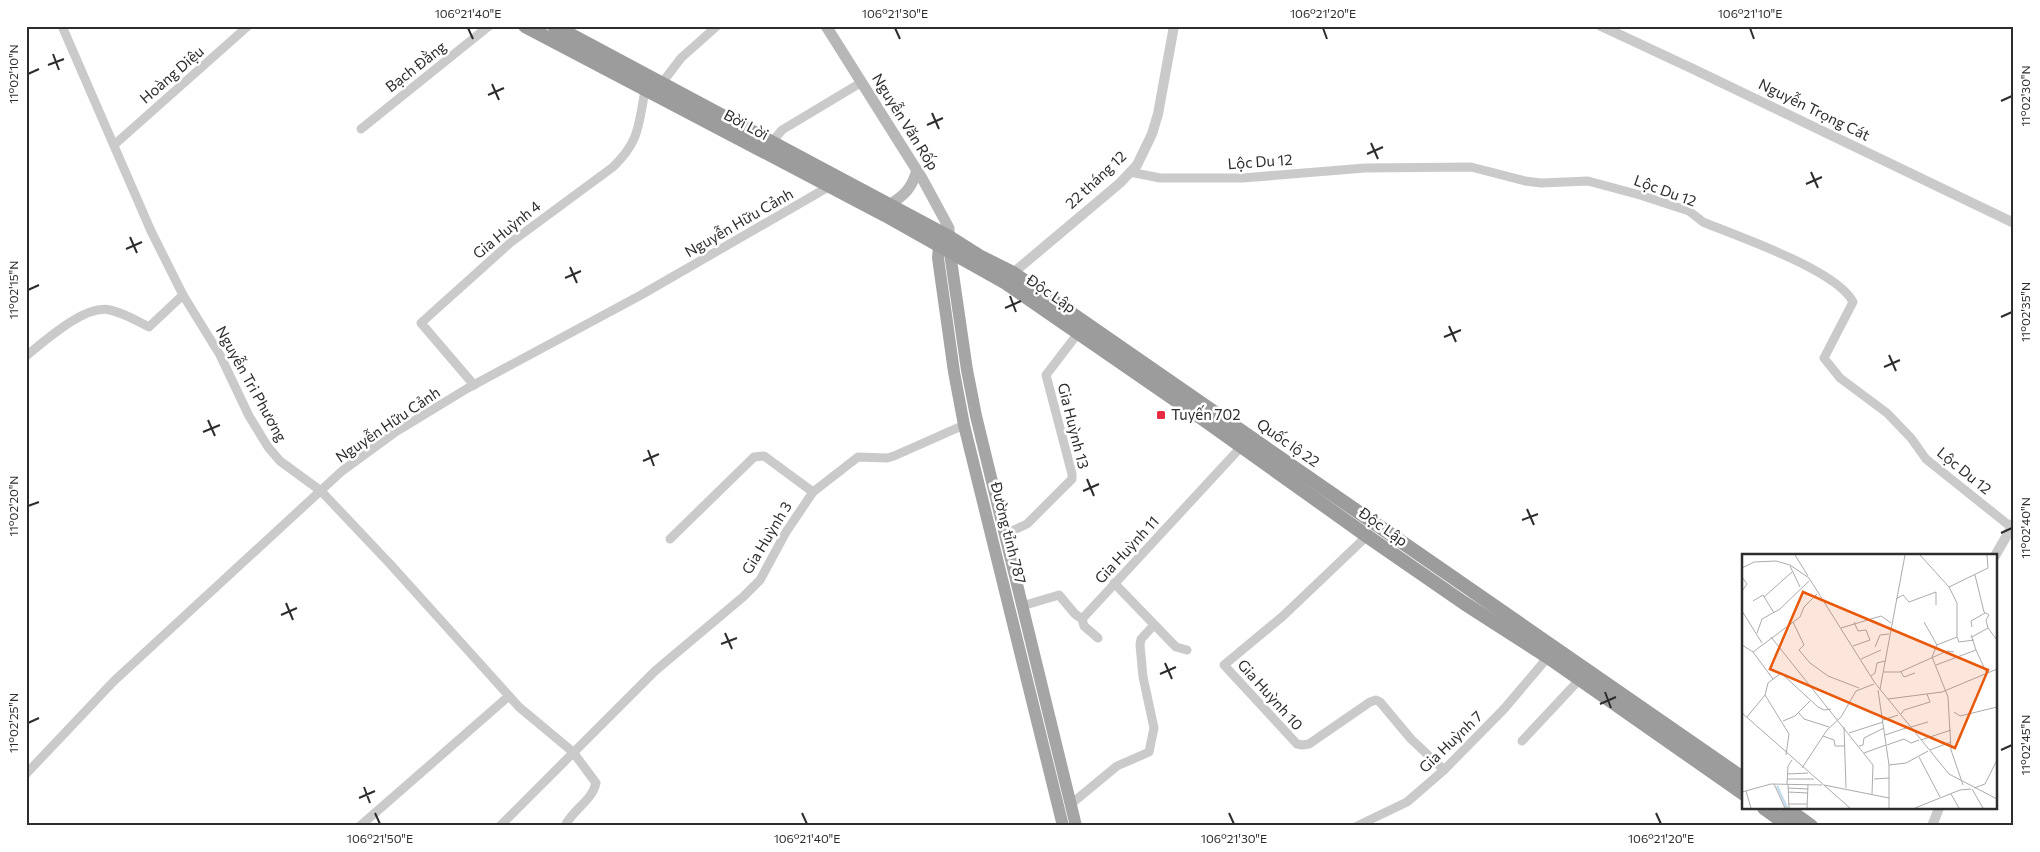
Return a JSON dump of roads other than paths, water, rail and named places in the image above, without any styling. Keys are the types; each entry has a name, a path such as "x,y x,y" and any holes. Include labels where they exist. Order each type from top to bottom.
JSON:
{"highway":[{"name":"Bời Lời","path":"525,26 645,91 946,245"},
{"name":"Bời Lời","path":"554,26 889,205 946,245"},
{"name":"Quốc lộ 22","path":"946,245 979,256 1552,652"},
{"name":"Độc Lập","path":"1009,278 1079,332 1367,536 1464,602 1552,652 1742,778"},
{"name":"Độc Lập","path":"1552,652 1580,679 1742,793"},
{"path":"1767,810 1789,826"},
{"path":"1789,810 1811,826"}],"main road":[{"name":"Nguyễn Văn Rốp","path":"826,26 917,170 949,228 946,245"},
{"path":"889,205 904,195 913,184 917,170"},
{"name":"Đường tỉnh 787","path":"946,245 938,258 954,372 964,425 1063,826"},
{"name":"Đường tỉnh 787","path":"946,245 976,416 1076,826"}],"street":[{"name":"Hoàng Diệu","path":"114,144 248,26"},
{"name":"Bạch Đằng","path":"360,129 489,26"},
{"path":"662,83 681,58 717,26"},
{"name":"22 tháng 12","path":"1009,278 1120,183 1145,152 1158,114 1174,26"},
{"name":"Nguyễn Trọng Cát","path":"1601,26 2014,223"},
{"name":"Nguyễn Tri Phương","path":"66,28 151,231 183,295 220,355 249,416 268,447 280,461 321,491 391,565 509,696 573,752 596,783 594,791 572,813 564,826"},
{"path":"772,142 782,130 862,82"},
{"name":"Gia Huỳnh 4","path":"474,385 421,324 510,243 613,167 627,154 634,141 645,91"},
{"name":"Lộc Du 12","path":"1130,172 1160,178 1243,178 1365,168 1471,168 1540,183 1588,182 1640,195 1689,212 1703,222 1815,270 1849,293 1854,302 1824,358 1840,378 1887,413 1911,438 1926,459 2012,525"},
{"name":"Nguyễn Hữu Cảnh","path":"26,774 114,681 342,471 394,433 474,385 641,295 830,186"},
{"path":"26,356 67,325 98,309 108,309 152,325 183,295"},
{"name":"Gia Huỳnh 13","path":"1005,534 1027,524 1072,480 1046,375 1079,332"},
{"name":"Gia Huỳnh 3","path":"500,826 655,671 743,597 760,580 786,532 813,492 858,456 887,458 894,456 964,425"},
{"name":"Gia Huỳnh 11","path":"1082,619 1241,447"},
{"path":"670,539 754,457 759,455 764,456 813,492"},
{"path":"1997,554 2012,525"},
{"name":"Gia Huỳnh 10","path":"1367,536 1283,616 1224,665 1296,744 1302,746 1309,744 1370,702 1376,700 1380,702 1411,739 1444,770"},
{"path":"1114,584 1176,647 1187,650"},
{"path":"1022,606 1059,595 1075,614 1082,619 1084,626 1098,638"},
{"path":"1071,804 1117,766 1149,752 1154,728 1143,677 1140,645 1141,639 1154,625"},
{"name":"Gia Huỳnh 7","path":"1357,826 1406,802 1444,770 1504,710 1552,652"},
{"path":"1522,741 1580,679"},
{"path":"360,826 509,696"},
{"path":"1932,826 1937,810"}],"place":[{"name":"Tuyến 702","path":"1161,415"}]}
